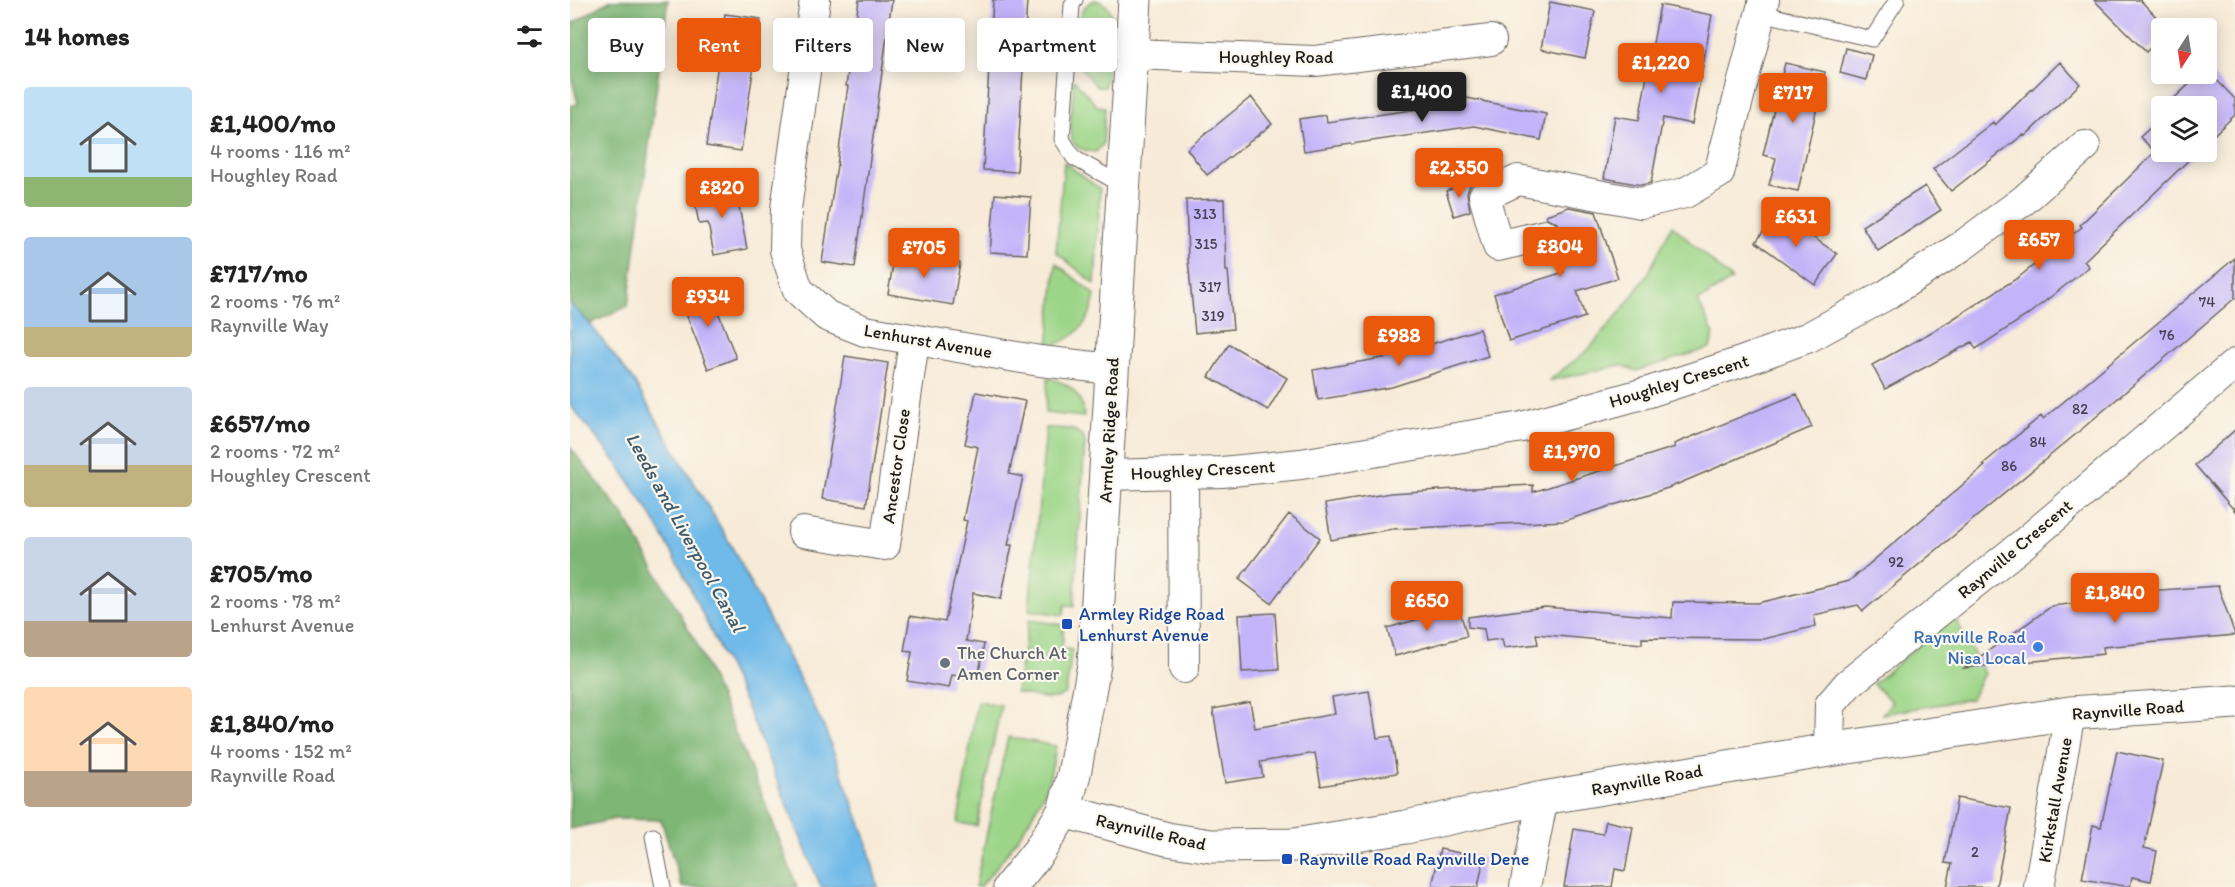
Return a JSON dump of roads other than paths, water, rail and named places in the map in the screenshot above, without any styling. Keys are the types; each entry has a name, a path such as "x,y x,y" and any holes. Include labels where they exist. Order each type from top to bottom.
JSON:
{"street":[{"name":"Lenhurst Avenue","path":"815,0 786,209 785,249 798,290 827,316 865,331 1040,361 1112,369"},
{"name":"Armley Ridge Road","path":"1010,887 1039,851 1064,811 1074,774 1094,665 1135,0"},
{"path":"1545,235 1498,246 1484,196 1518,180 1641,203 1685,193 1719,173 1762,6"},
{"name":"Houghley Road","path":"1132,54 1315,61 1491,40"},
{"name":"Houghley Crescent","path":"1106,475 1222,472 1301,464 1522,427 1649,392 1741,362 1809,337 1886,295 1962,246 2024,200 2085,146"},
{"name":"Ancestor Close","path":"803,531 885,545 914,341"},
{"name":"Raynville Crescent","path":"1829,750 1830,705 1848,684 2023,544 2235,364"},
{"path":"1183,474 1184,668"},
{"name":"Raynville Road","path":"1064,811 1178,841 1211,846 1283,845 1406,827 1543,798 1829,750 2070,713 2235,702"},
{"name":"Kirkstall Avenue","path":"2039,887 2070,713"},
{"path":"1525,887 1543,798"}],"lane":[{"path":"1075,0 1072,5 1062,138 1074,158 1124,186"},
{"path":"1762,6 1872,39 1897,0"},
{"path":"653,836 663,887"}],"water":[{"name":"Leeds and Liverpool Canal","path":"570,303 590,324 633,380 731,545 825,729 865,836 878,887 821,887 745,703 679,565 648,510 619,466 570,405"}],"place":[{"name":"Armley Ridge Road Lenhurst Avenue","path":"1067,624"},
{"name":"Raynville Road Nisa Local","path":"2038,647"},
{"name":"The Church At Amen Corner","path":"945,663"},
{"name":"Raynville Road Raynville Dene","path":"1287,859"}]}
